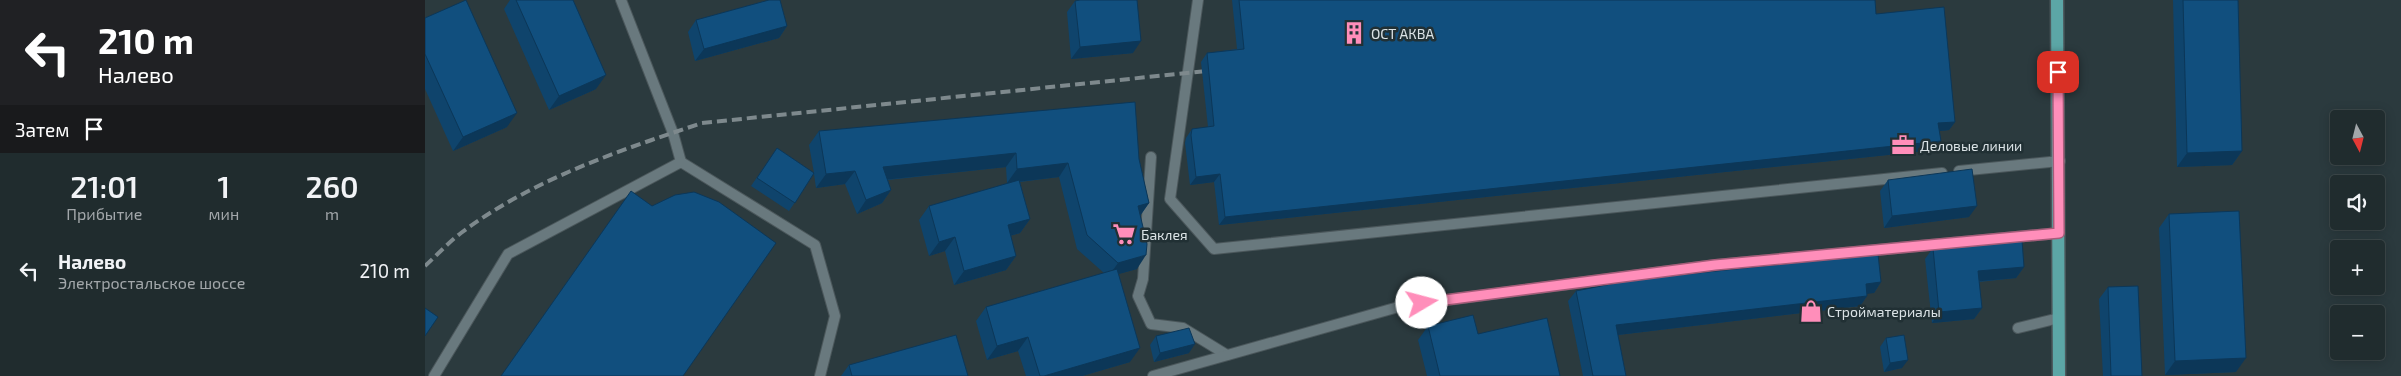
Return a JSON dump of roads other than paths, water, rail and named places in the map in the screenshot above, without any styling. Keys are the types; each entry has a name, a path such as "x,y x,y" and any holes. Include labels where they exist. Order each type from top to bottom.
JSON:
{"main road":[{"path":"2057,0 2059,376"}],"lane":[{"path":"621,0 673,133 681,162 815,245 835,316 820,376"},
{"path":"1198,0 1170,199 1214,249 2059,161"},
{"path":"1151,157 1143,279 1138,296 1151,324 1183,328 1227,355"},
{"path":"434,376 508,254 681,162"},
{"path":"1153,376 1402,306 1715,265 2059,233"},
{"path":"2018,328 2059,318"}],"railway":[{"path":"425,266 461,233 517,197 577,168 639,144 702,123 1216,70"}],"place":[{"name":"ОСТ АКВА","path":"1354,33"},
{"name":"Деловые линии","path":"1903,145"},
{"name":"Баклея","path":"1124,234"},
{"name":"Стройматериалы","path":"1811,311"}]}
